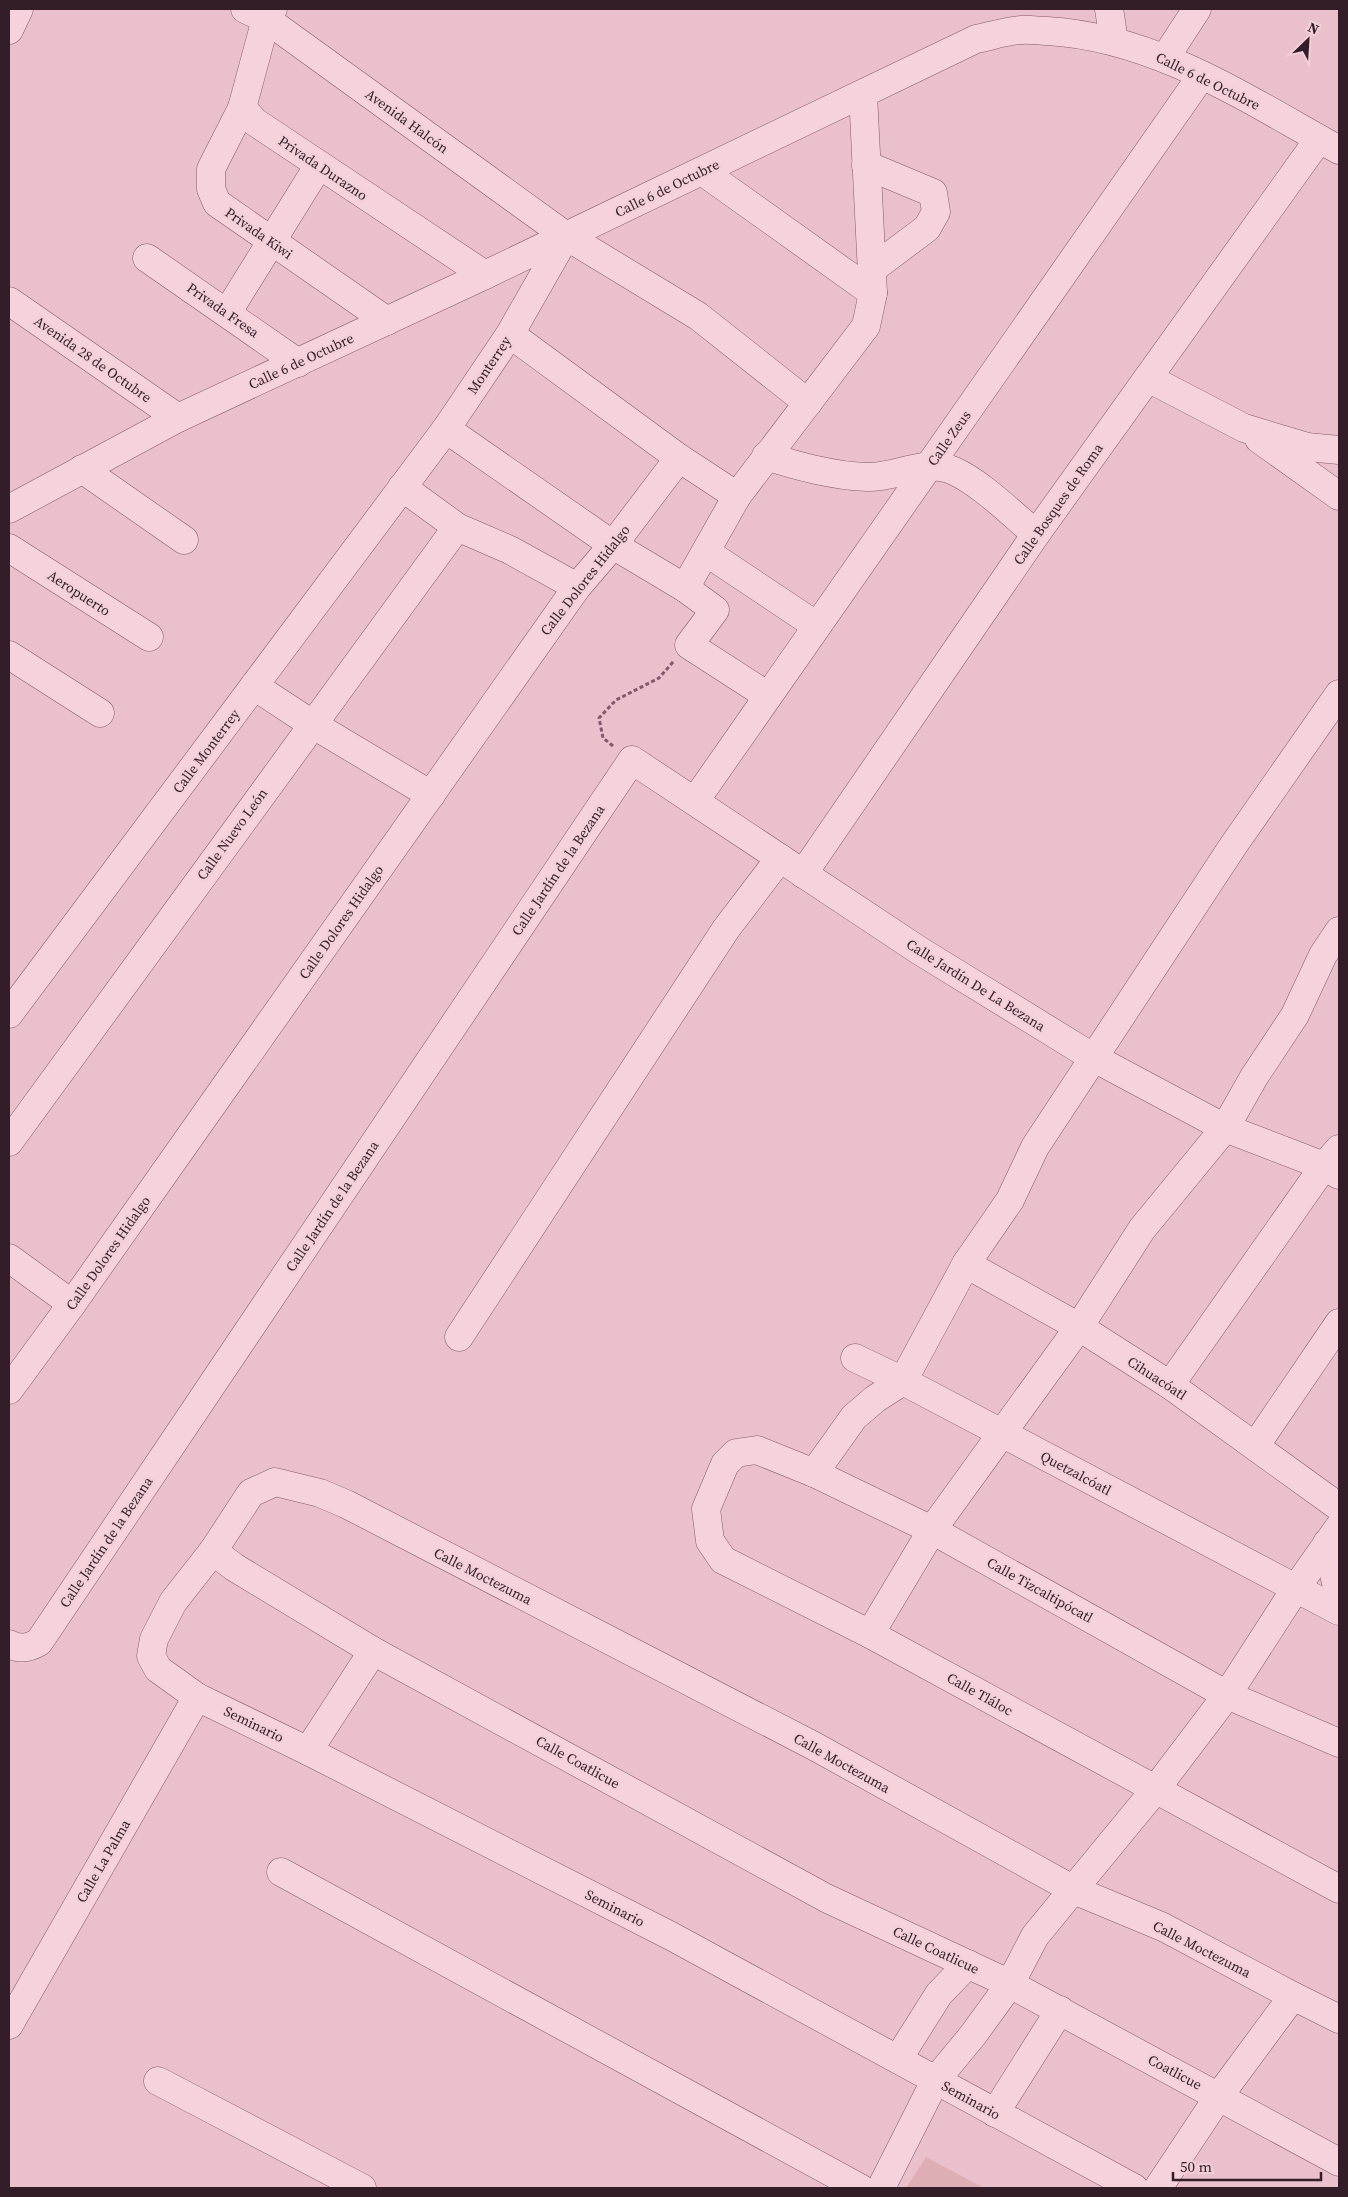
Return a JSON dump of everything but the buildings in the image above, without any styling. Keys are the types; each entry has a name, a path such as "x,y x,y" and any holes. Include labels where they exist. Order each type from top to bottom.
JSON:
{"street":[{"path":"9,30 19,9"},
{"path":"1109,9 1114,41"},
{"path":"1165,58 1197,9"},
{"path":"242,108 261,12"},
{"name":"Avenida Halcón","path":"261,12 566,236 698,316 808,402"},
{"name":"Calle 6 de Octubre","path":"9,509 178,418 485,276 976,39 1020,30 1066,32 1114,41 1165,58 1202,75 1329,144"},
{"name":"Calle Zeus","path":"695,801 1202,75"},
{"path":"685,588 737,496 866,326 872,282 862,94"},
{"name":"Privada Durazno","path":"242,108 255,122 485,276"},
{"name":"Privada Kiwi","path":"242,108 211,169 212,189 217,203 387,321"},
{"name":"Calle Bosques de Roma","path":"803,874 1036,534 1148,378 1329,144"},
{"path":"226,313 319,165"},
{"path":"866,165 933,193 936,212 927,228 872,282"},
{"path":"702,171 872,282"},
{"name":"Monterrey","path":"402,487 446,429 510,334 566,236"},
{"name":"Privada Fresa","path":"147,258 298,363"},
{"name":"Avenida 28 de Octubre","path":"10,307 178,418"},
{"path":"510,334 679,458 737,496"},
{"path":"1148,378 1301,456 1339,496"},
{"path":"446,429 613,545 685,588 715,610"},
{"path":"1301,456 1339,450"},
{"path":"766,456 809,469 868,477 929,466 953,470 975,484 1036,534"},
{"name":"Calle Dolores Hidalgo","path":"9,1390 72,1304 577,587 613,545 679,458"},
{"path":"82,469 184,540"},
{"path":"402,487 457,527 510,550 577,587"},
{"name":"Calle Monterrey","path":"12,1002 254,686 402,487"},
{"name":"Calle Nuevo León","path":"9,1142 457,527"},
{"name":"Aeropuerto","path":"9,548 149,637"},
{"path":"706,552 817,626"},
{"path":"742,576 689,644 768,696"},
{"path":"9,655 100,713"},
{"path":"254,686 312,724 431,795"},
{"path":"814,1473 854,1417 875,1399 903,1381 966,1264 1010,1200 1036,1147 1233,846 1339,694"},
{"name":"Calle Jardín De La Bezana","path":"632,760 920,952 1094,1058 1225,1128 1334,1163"},
{"name":"Calle Jardín de la Bezana","path":"19,1646 39,1642 632,760"},
{"path":"458,1337 726,929 780,858"},
{"path":"870,1634 932,1530 1079,1327 1142,1229 1225,1128 1254,1077 1295,1015 1323,955 1339,931"},
{"path":"1170,1385 1334,1163"},
{"path":"9,1258 72,1304"},
{"name":"Cihuacóatl","path":"966,1264 1079,1327 1170,1385 1256,1445 1339,1507"},
{"path":"1256,1445 1339,1323"},
{"name":"Quetzalcóatl","path":"855,1358 903,1381 1339,1611"},
{"name":"Calle Tizcaltipócatl","path":"736,1454 757,1450 814,1473 932,1530 1228,1695 1339,1743"},
{"name":"Calle Tláloc","path":"736,1454 725,1464 706,1509 710,1541 723,1560 870,1634 1339,1889"},
{"name":"Calle Moctezuma","path":"213,1551 252,1493 276,1482 320,1493 346,1504 814,1746 1074,1890 1163,1927 1339,2019"},
{"path":"881,2188 935,2080 973,2035 1019,1989 1035,1936 1155,1790 1228,1695 1296,1588 1333,1535"},
{"path":"1333,1535 1339,1596"},
{"name":"Seminario","path":"213,1551 173,1602 154,1639 151,1656 158,1669 197,1697 308,1751 671,1936 1134,2188"},
{"name":"Calle Coatlicue","path":"213,1551 234,1567 373,1650 826,1898 1019,1989"},
{"path":"308,1751 373,1650"},
{"name":"Calle La Palma","path":"9,2025 197,1697"},
{"path":"281,1872 860,2188"},
{"path":"939,1994 940,1951"},
{"path":"898,2059 939,1994 968,1964"},
{"path":"1019,1989 1041,2041"},
{"name":"Coatlicue","path":"1019,1989 1339,2162"},
{"path":"1158,2188 1219,2096 1293,1996"},
{"path":"995,2113 1060,2010"},
{"path":"158,2081 362,2188"}],"path":[{"path":"632,760 603,738 599,718 616,700 659,678 689,644"}],"shaded area":[{"path":"926,2157 984,2188 906,2188"}]}
